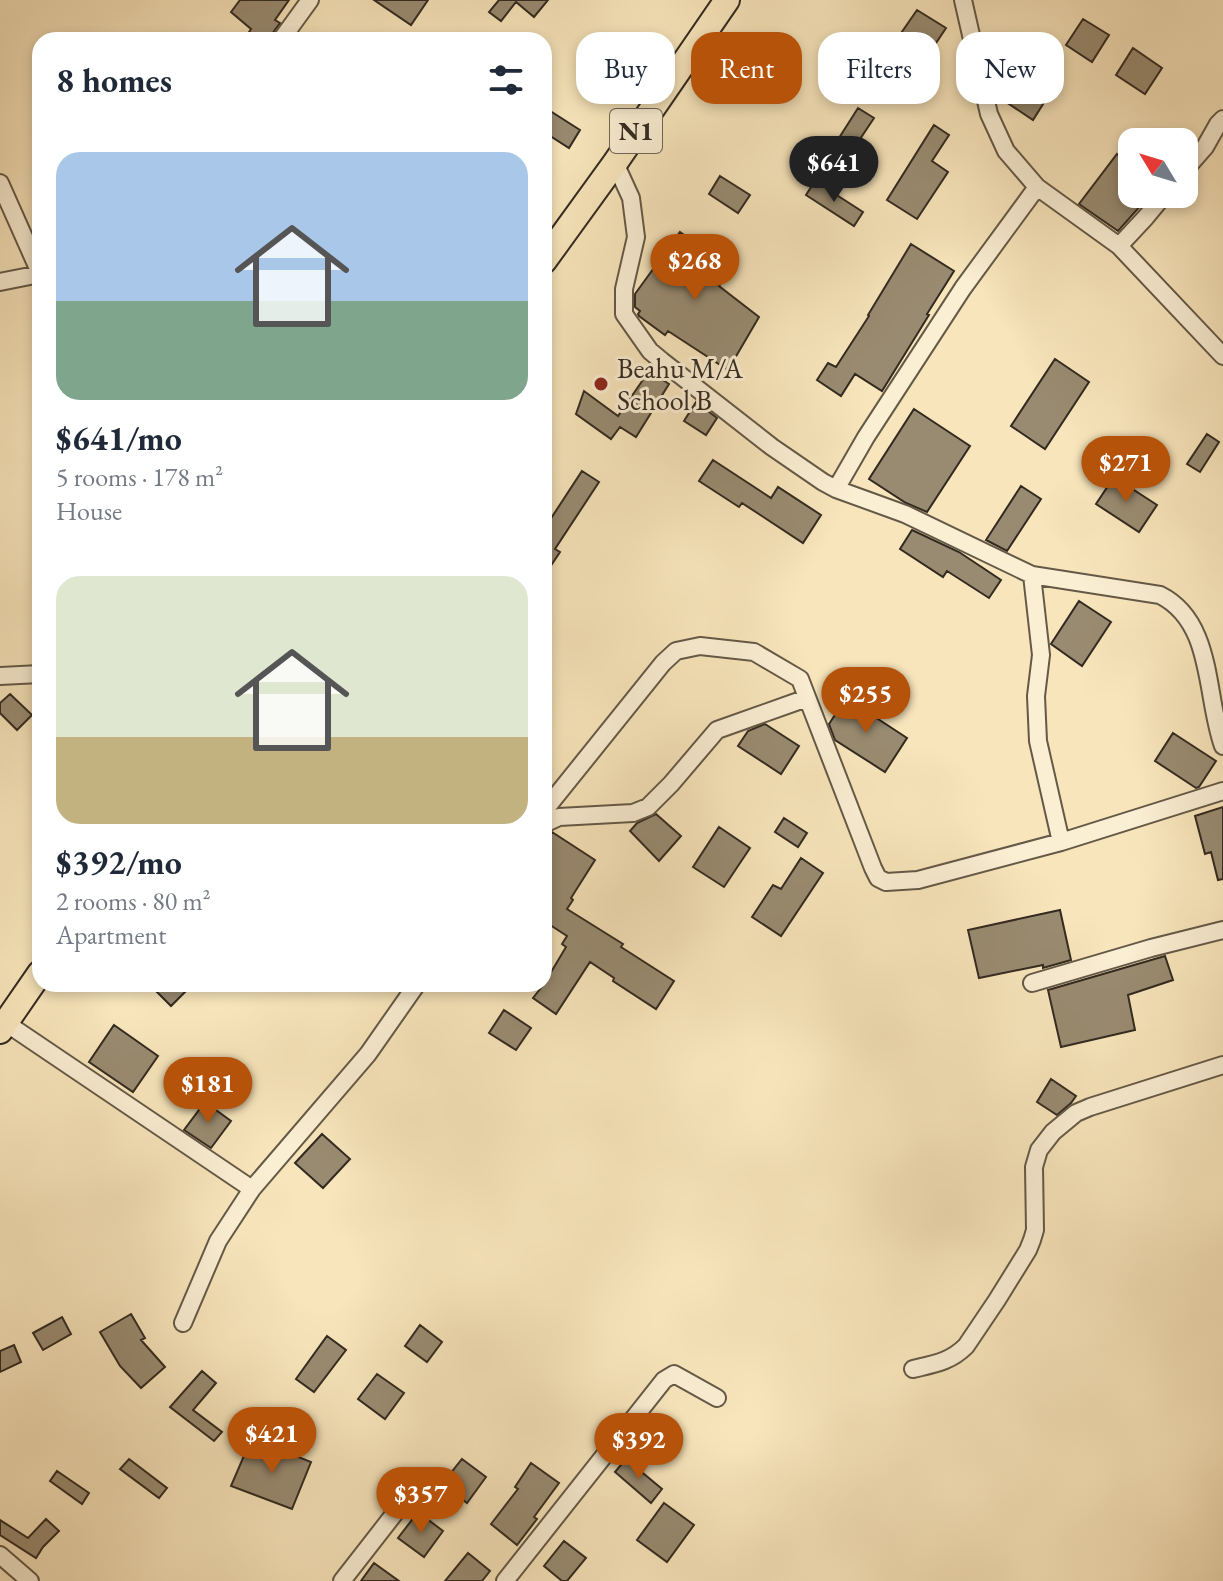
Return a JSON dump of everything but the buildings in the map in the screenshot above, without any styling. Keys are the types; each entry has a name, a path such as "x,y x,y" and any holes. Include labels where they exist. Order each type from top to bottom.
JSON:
{"highway":[{"name":"N1","path":"552,250 727,0"},
{"path":"3,1027 32,985"}],"street":[{"path":"287,32 310,0"},
{"path":"963,0 989,114 1006,151 1037,187 1119,246 1220,345"},
{"path":"1198,155 1223,119"},
{"path":"615,163 631,198 636,237 624,289 624,314 650,351 772,447 836,489 905,514 1032,575 1160,595 1177,606 1184,612 1200,640 1217,730 1223,746"},
{"path":"0,183 32,255"},
{"path":"836,489 866,437 963,288 1037,187"},
{"path":"1119,246 1153,208"},
{"path":"0,282 32,275"},
{"path":"1032,575 1041,655 1036,696 1038,741 1061,842"},
{"path":"552,801 663,663 676,651 700,646 754,652 800,679 873,868 878,878 886,882 918,880 1061,842 1223,791"},
{"path":"0,676 32,674"},
{"path":"552,820 559,817 633,813 648,807 717,730 807,698"},
{"path":"1032,983 1223,930"},
{"path":"183,1323 218,1241 252,1189 368,1054 411,992"},
{"path":"3,1027 252,1189"},
{"path":"913,1369 946,1361 966,1346 1028,1250 1035,1230 1034,1167 1039,1150 1053,1132 1076,1113 1090,1107 1223,1065"},
{"path":"505,1581 664,1380 674,1374 717,1398"},
{"path":"342,1581 423,1477"},
{"path":"0,1555 30,1581"}],"place":[{"name":"Beahu M/A School B","path":"601,384"}]}
